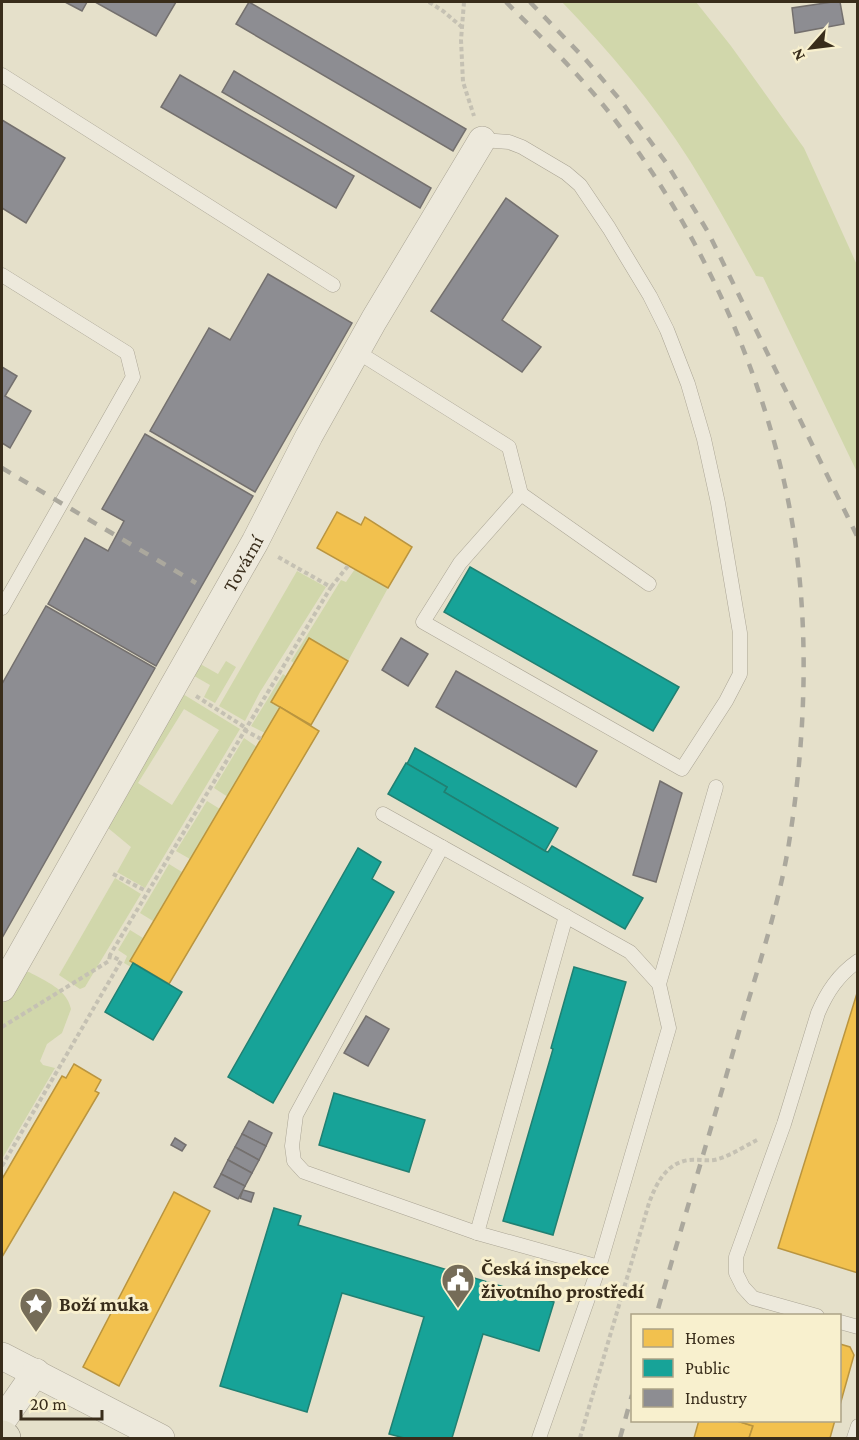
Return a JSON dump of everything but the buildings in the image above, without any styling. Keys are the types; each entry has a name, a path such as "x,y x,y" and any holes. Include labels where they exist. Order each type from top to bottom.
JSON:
{"street":[{"name":"Tovární","path":"2,988 255,542 356,351 482,140"},
{"path":"2,1356 161,1438"},
{"path":"2,1421 36,1372"}],"lane":[{"path":"3,78 333,285"},
{"path":"482,140 509,142 522,147 566,173 580,186 609,228 650,296 667,330 688,384 704,439 718,503 740,633 740,674 726,701 682,769 423,622 459,563 521,494"},
{"path":"2,275 127,353 133,377 2,608"},
{"path":"356,351 509,447 521,494 649,584"},
{"path":"538,1438 599,1267 669,1028 659,984 716,787"},
{"path":"383,814 630,952 659,984"},
{"path":"442,847 296,1115 292,1146 294,1161 304,1172 477,1233 599,1267"},
{"path":"477,1233 566,916"},
{"path":"810,1314 753,1298 743,1287 736,1274 736,1257 784,1124 825,997 836,981 858,961"},
{"path":"841,1322 858,1327"},
{"path":"854,1438 858,1426"}],"path":[{"path":"429,2 463,28"},
{"path":"465,2 461,57 463,82 482,140"},
{"path":"269,551 331,587"},
{"path":"2,1027 109,961 110,955 146,891 331,587 348,566"},
{"path":"189,692 261,739"},
{"path":"113,874 146,891"},
{"path":"2,1166 121,961 110,955"},
{"path":"580,1438 649,1203 658,1181 665,1172 682,1162 718,1159 784,1124"}],"green space":[{"path":"562,2 696,2 731,46 804,148 857,265 857,472 763,277 756,276 699,175 646,99 614,59"},
{"path":"355,569 388,588 348,661 309,638 294,663 291,661 341,580 346,582"},
{"path":"297,571 326,587 260,692 245,721 219,706"},
{"path":"195,661 218,674 226,661 236,667 215,703 204,697 210,685 189,673"},
{"path":"283,674 286,676 271,701 280,707 265,733 251,726"},
{"path":"178,691 240,729 145,888 117,872 131,847 102,823","holes":["184,709 219,730 172,805 138,783"]},
{"path":"244,738 257,747 228,797 214,788"},
{"path":"207,801 220,809 190,859 176,851"},
{"path":"169,864 182,872 153,921 140,913"},
{"path":"115,878 141,894 85,987 80,989 59,975"},
{"path":"130,930 143,938 130,961 133,963 131,967 124,963 127,956 118,950"},
{"path":"24,972 29,972 54,986 65,996 71,1009 62,1033 47,1044 40,1061 43,1065 55,1068 2,1159 2,1000"}],"railway":[{"path":"506,2 608,111 669,198 695,245 741,342 759,392 775,443 795,539 803,627 804,672 799,761 788,849 766,943 657,1314"},
{"path":"530,2 586,60 621,101 667,164 708,232 858,538"},
{"path":"2,468 196,583"},
{"path":"620,1438 631,1399"}],"place":[{"name":"Česká inspekce životního prostředí","path":"458,1309"},
{"name":"Boží muka","path":"36,1333"}]}
